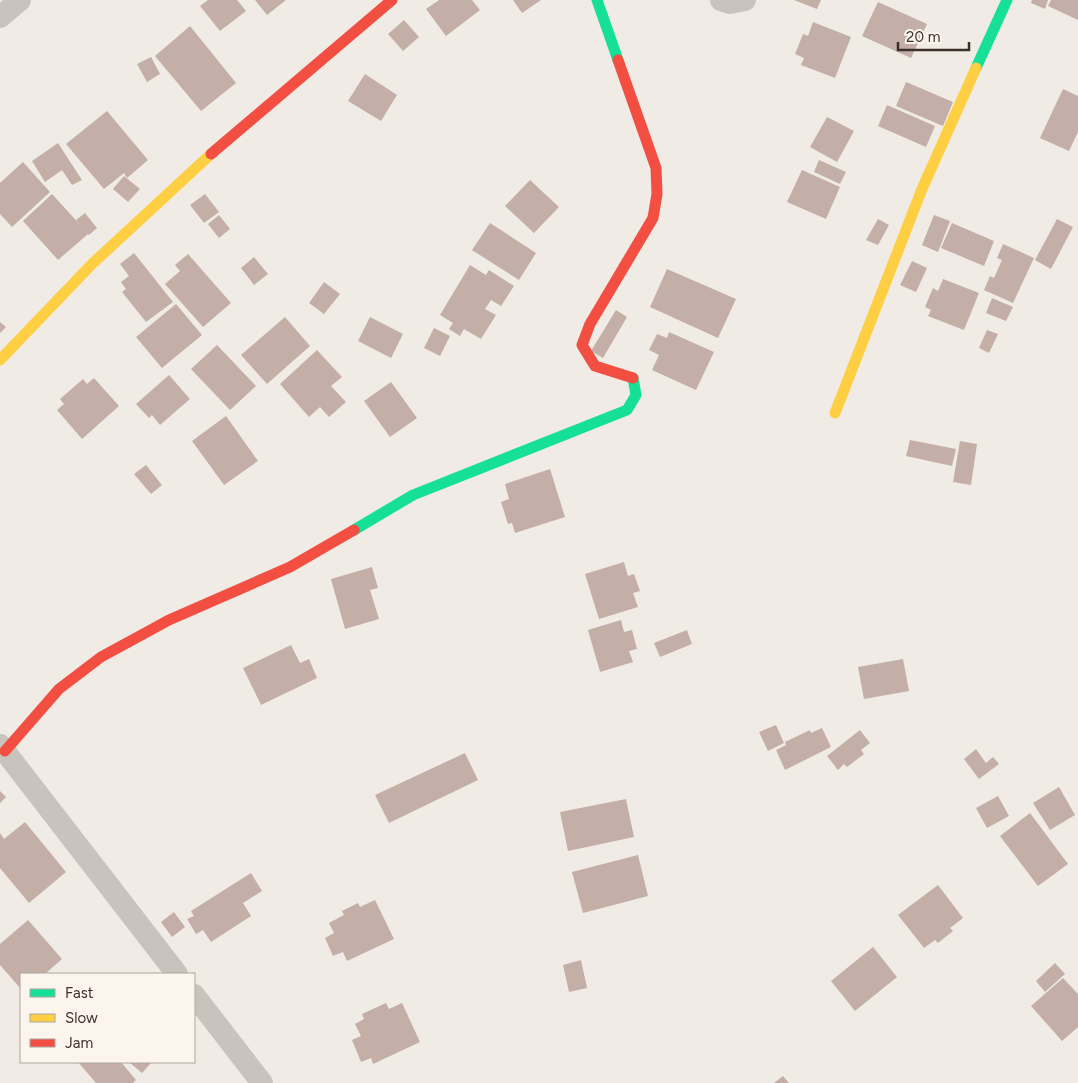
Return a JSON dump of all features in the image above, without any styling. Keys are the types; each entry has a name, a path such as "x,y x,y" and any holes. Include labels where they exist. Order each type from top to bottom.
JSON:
{"street":[{"path":"0,17 20,0"},
{"path":"0,360 50,304 210,155 392,0"},
{"path":"176,973 2,748 59,689 101,657 152,629 290,567 413,495 627,410 636,395 632,377 595,366 582,344 590,324 652,218 657,194 656,168 597,0"},
{"path":"721,0 730,3 745,0"},
{"path":"835,413 922,189 1007,0"},
{"path":"195,996 262,1083"}],"building":[{"path":"208,0 237,0 246,11 220,31 200,6"},
{"path":"255,0 286,0 267,15"},
{"path":"439,0 472,0 480,10 446,36 426,9"},
{"path":"513,0 541,0 522,13"},
{"path":"794,0 821,0 817,9"},
{"path":"1032,0 1048,0 1045,9 1031,3"},
{"path":"1051,0 1078,0 1078,20 1048,6"},
{"path":"878,2 927,24 911,58 862,36"},
{"path":"404,20 419,37 403,51 388,34"},
{"path":"813,22 851,37 835,78 801,65 804,58 795,54 803,34 808,36"},
{"path":"190,26 236,83 201,111 155,56"},
{"path":"151,57 160,74 147,82 137,64"},
{"path":"365,74 397,95 381,121 348,101"},
{"path":"906,82 953,102 943,126 896,106"},
{"path":"1063,89 1078,96 1078,132 1069,151 1040,138"},
{"path":"887,105 935,126 926,147 878,126"},
{"path":"107,111 148,160 127,178 124,173 104,189 66,144"},
{"path":"827,117 854,131 837,162 810,147"},
{"path":"58,143 82,180 72,185 62,170 45,182 32,161"},
{"path":"819,160 846,172 840,184 814,172"},
{"path":"23,162 50,192 12,227 0,214 0,183"},
{"path":"802,170 840,187 826,219 787,202"},
{"path":"124,176 140,189 128,202 113,189"},
{"path":"530,180 559,207 534,233 505,206"},
{"path":"52,194 83,228 76,220 85,213 97,228 58,260 23,221"},
{"path":"205,194 219,212 204,223 190,205"},
{"path":"219,215 230,229 219,238 208,224"},
{"path":"934,215 950,221 938,252 922,245"},
{"path":"878,219 889,225 878,245 866,240"},
{"path":"1057,219 1073,227 1051,269 1035,260"},
{"path":"490,223 536,253 519,280 472,250"},
{"path":"952,223 994,241 984,266 941,248"},
{"path":"1003,244 1034,258 1013,303 984,290 990,276 994,278 1002,260 997,258"},
{"path":"134,253 173,302 146,322 122,292 126,289 121,282 129,276 120,264"},
{"path":"188,254 231,303 203,327 165,284 180,271 175,265"},
{"path":"254,257 268,274 254,285 241,268"},
{"path":"912,261 927,268 916,292 900,285"},
{"path":"470,265 486,275 489,270 514,286 501,306 491,300 485,309 496,315 481,339 464,329 460,336 449,329 453,323 440,315"},
{"path":"667,269 736,299 718,338 650,307"},
{"path":"943,279 979,293 964,330 928,316 931,310 925,307 933,288 938,291"},
{"path":"324,282 340,294 324,314 309,303"},
{"path":"992,298 1013,307 1006,321 986,313"},
{"path":"176,304 202,335 162,368 136,337"},
{"path":"616,310 627,317 603,358 591,351"},
{"path":"285,317 310,346 267,384 241,355"},
{"path":"370,317 403,334 391,358 358,341"},
{"path":"0,322 6,327 0,333"},
{"path":"434,328 450,336 440,356 424,348"},
{"path":"987,330 998,334 989,353 979,348"},
{"path":"669,332 714,352 696,390 652,370 659,355 649,350 657,334 667,338"},
{"path":"217,345 256,386 230,410 191,369"},
{"path":"317,350 342,377 331,386 346,402 329,417 320,407 309,417 280,384"},
{"path":"169,375 190,399 160,425 152,415 149,418 136,404"},
{"path":"94,378 119,406 82,439 57,410 64,404 60,399 83,379 87,384"},
{"path":"391,382 417,418 390,437 364,401"},
{"path":"226,416 258,461 224,485 192,441"},
{"path":"910,440 956,449 952,466 906,456"},
{"path":"960,441 977,444 971,485 953,482"},
{"path":"146,465 162,485 151,494 134,474"},
{"path":"550,469 565,517 515,533 512,523 508,524 501,502 509,499 505,484"},
{"path":"624,562 628,576 634,574 640,591 633,593 638,607 599,619 585,574"},
{"path":"372,567 378,588 370,590 379,619 345,629 331,579"},
{"path":"621,620 624,632 632,630 637,649 629,651 633,662 600,672 588,630"},
{"path":"687,630 692,644 660,657 654,643"},
{"path":"291,645 300,663 309,659 317,678 261,705 243,668"},
{"path":"903,659 909,691 864,699 858,667"},
{"path":"776,725 784,743 768,751 759,732"},
{"path":"822,728 831,747 785,770 776,750 786,745 785,742 810,730 811,733"},
{"path":"860,730 870,743 861,750 864,754 847,767 844,764 838,770 827,756"},
{"path":"976,749 986,763 993,757 999,764 979,779 964,759"},
{"path":"465,753 478,780 389,823 375,795"},
{"path":"1059,787 1075,815 1050,830 1033,803"},
{"path":"0,791 6,797 0,803"},
{"path":"998,796 1009,816 987,828 976,808"},
{"path":"626,799 634,837 568,851 560,812"},
{"path":"1030,813 1068,864 1038,886 1000,836"},
{"path":"25,822 66,872 29,903 0,868 0,833 4,839"},
{"path":"638,855 648,896 583,913 572,872"},
{"path":"251,873 262,891 243,903 251,916 211,942 203,930 196,934 187,919 194,916 191,911"},
{"path":"938,885 963,918 950,928 953,931 938,943 935,940 924,948 898,915"},
{"path":"375,900 394,939 347,961 343,952 333,956 325,938 334,933 329,923 344,915 342,911 358,903 360,907"},
{"path":"174,912 185,927 172,937 161,922"},
{"path":"28,920 62,959 46,973 20,973 20,988 0,965 0,944"},
{"path":"873,947 897,977 855,1011 831,981"},
{"path":"581,960 587,988 569,992 563,965"},
{"path":"1055,963 1065,974 1045,992 1036,981"},
{"path":"1063,978 1078,994 1078,1027 1062,1041 1031,1006"},
{"path":"386,1003 389,1009 402,1003 420,1042 373,1064 371,1058 361,1062 352,1040 361,1036 355,1024 364,1019 362,1014"},
{"path":"79,1063 122,1063 136,1080 133,1083 96,1083"},
{"path":"130,1063 151,1063 142,1073"},
{"path":"783,1076 789,1083 774,1083"}],"traffic: fast":[{"path":"597,0 618,60"},
{"path":"976,68 1007,0"},
{"path":"354,530 413,495 627,410 636,395 633,378"}],"traffic: slow":[{"path":"835,413 922,189 976,68"},
{"path":"0,360 92,264 211,154"}],"traffic: jam":[{"path":"211,154 392,0"},
{"path":"618,60 656,168 657,194 653,218 590,324 582,345 595,366 633,378"},
{"path":"5,751 59,689 101,657 169,620 290,567 354,530"}]}
